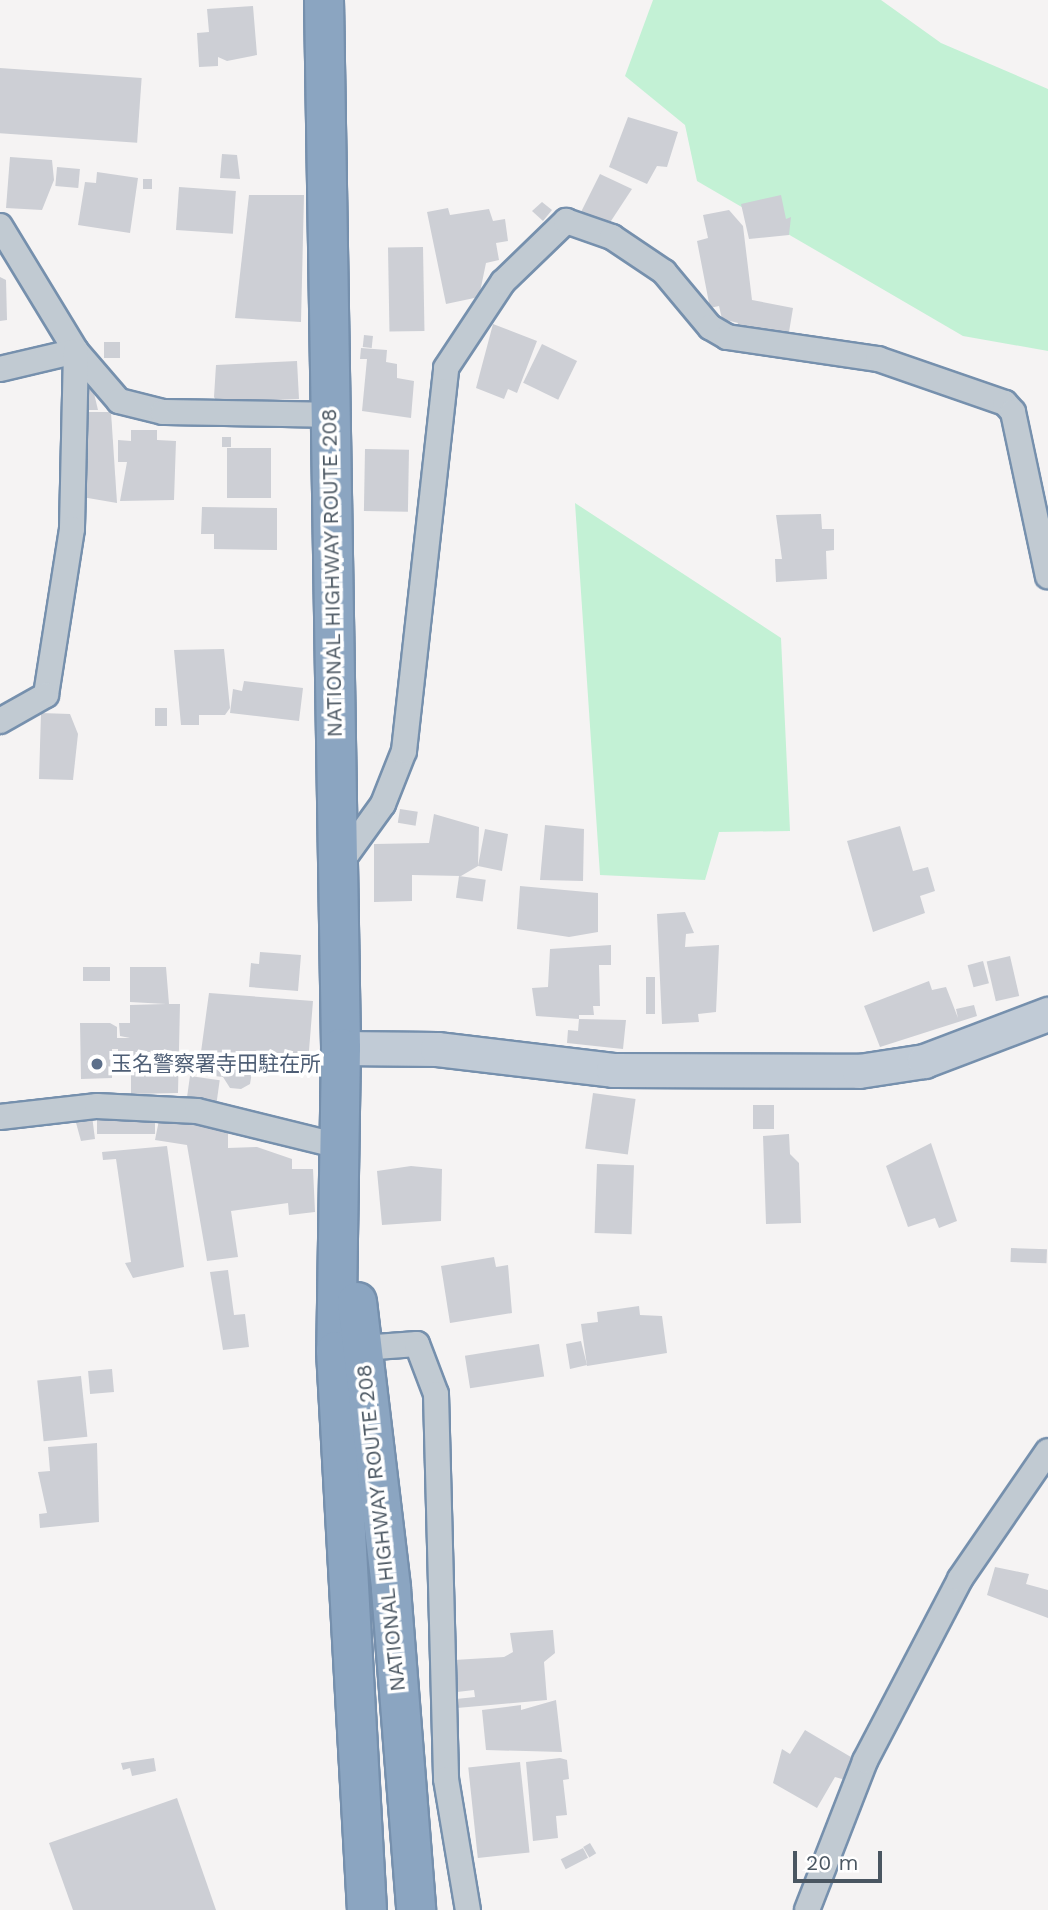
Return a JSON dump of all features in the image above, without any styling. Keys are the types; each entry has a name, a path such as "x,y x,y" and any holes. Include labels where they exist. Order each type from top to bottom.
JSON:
{"highway":[{"name":"NATIONAL HIGHWAY ROUTE 208","path":"324,0 341,1048 336,1351 367,1910"},
{"name":"NATIONAL HIGHWAY ROUTE 208","path":"340,1146 391,1589 416,1910"}],"street":[{"path":"338,866 383,804 404,751 446,368 503,282 566,221 612,237 664,272 709,327 727,337 878,359 1005,403 1013,412 1048,576"},
{"path":"0,226 76,351 120,401 141,409 329,415"},
{"path":"0,369 76,351"},
{"path":"0,721 46,695 72,530 76,351"},
{"path":"341,1048 437,1049 613,1070 859,1071 924,1061 1048,1014"},
{"path":"0,1117 97,1105 197,1111 340,1146"},
{"path":"362,1348 417,1344 436,1394 445,1766 468,1910"},
{"path":"807,1910 871,1749 960,1579 1048,1451"}],"green space":[{"path":"653,0 881,0 941,43 1048,89 1048,351 963,336 697,181 685,125 625,76"},
{"path":"575,503 781,638 790,831 719,832 705,880 600,875"}],"building":[{"path":"253,6 257,55 227,61 218,57 218,66 199,67 197,33 209,32 207,9"},
{"path":"0,68 142,78 137,143 0,133"},
{"path":"628,117 678,132 667,167 657,166 647,184 609,167"},
{"path":"222,154 237,155 240,179 220,178"},
{"path":"10,157 52,160 54,180 42,210 6,208"},
{"path":"57,167 80,169 78,188 55,186"},
{"path":"97,172 138,178 130,233 78,225 85,182 96,183"},
{"path":"600,174 632,189 609,224 581,212"},
{"path":"143,179 152,179 152,189 143,189"},
{"path":"179,187 236,191 233,234 176,230"},
{"path":"249,195 304,195 301,322 235,318"},
{"path":"781,195 786,219 791,217 789,235 749,239 741,204"},
{"path":"542,202 552,210 543,221 532,211"},
{"path":"448,208 450,215 489,209 493,221 505,219 508,241 496,243 499,260 486,263 479,297 446,304 427,212"},
{"path":"729,210 743,226 752,300 793,308 788,338 737,328 738,323 722,319 719,306 710,308 697,241 708,238 703,215"},
{"path":"423,247 424,331 389,332 388,248"},
{"path":"0,277 6,280 7,320 0,321"},
{"path":"493,324 537,341 517,393 508,389 504,399 476,388"},
{"path":"364,335 373,336 372,348 363,347"},
{"path":"104,342 120,342 120,358 104,358"},
{"path":"542,344 577,361 558,400 523,383"},
{"path":"361,348 387,350 386,362 397,364 397,378 414,381 411,418 362,411 367,359 360,359"},
{"path":"297,361 299,399 217,402 214,397 216,365"},
{"path":"78,389 93,389 98,410 78,410"},
{"path":"77,412 111,412 117,503 76,496"},
{"path":"131,430 157,430 157,440 176,441 174,500 120,501 127,462 118,462 118,440 131,441"},
{"path":"222,437 231,437 231,447 222,447"},
{"path":"227,448 271,448 271,498 227,498"},
{"path":"365,449 409,450 408,512 364,511"},
{"path":"202,507 277,508 277,550 214,549 214,534 201,534"},
{"path":"821,514 822,529 834,529 834,550 826,551 827,579 776,582 775,559 782,559 776,515"},
{"path":"224,649 230,708 225,715 199,715 199,725 181,725 174,650"},
{"path":"244,681 303,688 299,721 230,713 233,689 242,691"},
{"path":"155,708 167,708 167,726 155,726"},
{"path":"41,713 70,714 78,734 73,780 39,779"},
{"path":"400,809 418,812 416,826 398,823"},
{"path":"434,814 479,827 478,866 461,876 412,875 412,901 374,902 374,844 429,843"},
{"path":"545,825 584,829 583,881 540,880"},
{"path":"900,826 913,871 928,867 935,891 920,896 925,913 873,932 847,841"},
{"path":"485,829 508,834 502,871 478,866"},
{"path":"459,876 486,880 483,902 456,898"},
{"path":"520,886 598,893 598,932 569,937 517,929"},
{"path":"685,912 694,933 686,934 685,947 719,945 716,1012 698,1014 699,1022 662,1024 657,914"},
{"path":"611,945 611,965 599,965 600,1006 593,1006 594,1015 579,1015 579,1019 536,1016 532,988 548,987 550,949"},
{"path":"260,952 301,955 298,991 249,987 251,963 259,964"},
{"path":"1010,956 1019,996 996,1001 987,961"},
{"path":"983,961 989,983 973,987 968,965"},
{"path":"83,967 110,967 110,981 83,981"},
{"path":"130,967 166,967 169,1004 180,1004 178,1093 131,1094 131,1059 118,1059 118,1049 112,1049 112,1078 81,1079 80,1023 110,1023 117,1027 117,1038 130,1038 120,1036 119,1023 130,1023 130,1005 166,1004 130,1002"},
{"path":"646,977 655,977 655,1014 646,1014"},
{"path":"929,981 932,990 946,987 958,1018 956,1009 974,1005 977,1016 880,1047 864,1006"},
{"path":"209,993 313,1001 308,1063 254,1060 250,1084 241,1089 230,1088 223,1077 198,1074"},
{"path":"579,1019 626,1020 623,1049 567,1043 568,1030 578,1031"},
{"path":"190,1076 220,1080 217,1103 187,1099"},
{"path":"593,1093 636,1099 628,1154 585,1148"},
{"path":"753,1105 774,1105 774,1129 753,1129"},
{"path":"97,1115 145,1115 145,1122 155,1122 155,1134 97,1134"},
{"path":"160,1115 215,1126 228,1132 228,1148 257,1147 292,1159 292,1169 313,1169 315,1212 289,1215 288,1203 231,1211 238,1257 207,1261 187,1145 155,1140"},
{"path":"92,1116 95,1139 81,1141 75,1119"},
{"path":"789,1134 790,1154 799,1163 801,1223 766,1224 763,1136"},
{"path":"931,1143 957,1221 939,1228 935,1218 908,1227 886,1166"},
{"path":"167,1146 184,1267 133,1278 125,1263 131,1262 116,1159 103,1160 102,1152"},
{"path":"597,1164 634,1165 632,1234 595,1233"},
{"path":"411,1166 442,1169 441,1221 382,1225 377,1171"},
{"path":"1011,1248 1047,1249 1046,1263 1011,1262"},
{"path":"494,1257 496,1267 508,1265 512,1313 450,1323 441,1266"},
{"path":"228,1270 234,1315 245,1314 249,1347 223,1350 210,1272"},
{"path":"639,1306 640,1315 662,1316 667,1353 587,1366 581,1324 598,1322 597,1312"},
{"path":"581,1341 587,1365 570,1369 566,1344"},
{"path":"539,1344 544,1377 470,1388 465,1356"},
{"path":"112,1369 114,1392 90,1394 88,1371"},
{"path":"81,1376 87,1437 44,1441 37,1381"},
{"path":"97,1443 99,1522 40,1528 39,1514 47,1513 38,1472 50,1471 48,1447"},
{"path":"995,1567 1029,1574 1026,1584 1048,1590 1048,1618 987,1595"},
{"path":"553,1630 555,1653 544,1662 547,1700 457,1708 456,1699 475,1697 474,1690 457,1692 454,1660 504,1657 513,1652 510,1633"},
{"path":"556,1700 562,1752 486,1750 482,1710 521,1705 521,1710"},
{"path":"805,1730 856,1760 849,1781 835,1777 817,1808 773,1783 782,1749 790,1754"},
{"path":"154,1758 156,1771 132,1776 130,1768 123,1770 121,1763"},
{"path":"560,1758 567,1760 569,1779 563,1780 567,1815 556,1816 558,1838 533,1841 526,1762"},
{"path":"520,1762 530,1853 478,1858 468,1767"},
{"path":"177,1798 216,1910 73,1910 49,1843"},
{"path":"590,1843 596,1853 589,1857 583,1847"},
{"path":"583,1848 588,1858 566,1869 561,1859"}],"place":[{"name":"玉名警察署寺田駐在所","path":"97,1064"}]}
